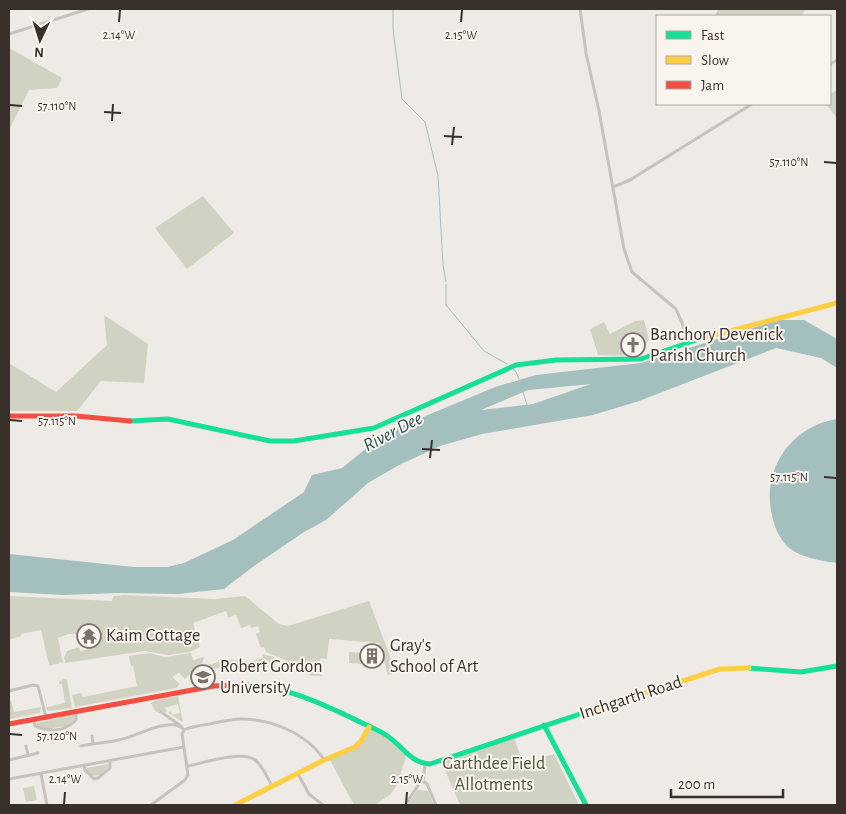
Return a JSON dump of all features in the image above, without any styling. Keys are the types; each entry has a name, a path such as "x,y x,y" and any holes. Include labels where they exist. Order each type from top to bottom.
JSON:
{"street":[{"path":"9,34 88,9"},
{"path":"580,9 586,53 624,249 632,272 676,309 683,325 686,342"},
{"path":"613,187 630,180 750,105"},
{"path":"9,416 76,416 127,421 168,419 270,441 294,441 374,428 495,373 516,366 556,360 641,359 686,342 837,303"},
{"name":"Inchgarth Road","path":"428,765 544,725 720,669 752,668 801,672 837,666"},
{"path":"9,691 33,685 38,686 46,717"},
{"path":"9,724 214,686 251,685 279,689 302,696 369,727 390,738 407,754 428,765 423,781 405,805"},
{"path":"34,719 35,726 47,731 69,727 76,720 75,711"},
{"path":"161,712 184,730"},
{"path":"184,730 240,719 262,721 280,726 305,740 313,746 324,760"},
{"path":"81,746 119,740 162,726 175,724 181,726"},
{"path":"544,725 586,805"},
{"path":"235,805 358,745 369,727"},
{"path":"151,805 185,780 188,775 182,734 184,730"},
{"path":"92,736 93,743"},
{"path":"26,746 28,755"},
{"path":"9,780 184,747"},
{"path":"9,760 38,753"},
{"path":"188,766 227,758 249,756 261,765 272,786"},
{"path":"84,766 91,777 98,778 110,768 110,761"},
{"path":"41,774 47,805"},
{"path":"298,774 309,794 324,805"},
{"path":"423,781 427,784 436,805"}],"green space":[{"path":"718,9 807,9 801,15 715,15"},
{"path":"9,48 62,78 57,88 29,90 10,128 9,128"},
{"path":"837,90 837,118 827,105 831,105 831,93"},
{"path":"203,196 234,233 187,269 155,228"},
{"path":"104,315 148,344 144,383 101,381 77,411 9,411 9,363 56,392 107,345"},
{"path":"644,320 649,339 640,350 620,355 598,355 590,329 604,322 610,334 635,321"},
{"path":"9,596 112,601 113,596 215,599 245,596 279,624 288,626 369,601 396,672 388,675 379,643 329,639 327,659 320,658 319,674 323,675 312,676 301,672 285,660 266,652 264,647 261,648 256,634 260,632 258,626 251,628 250,625 241,628 236,615 228,618 226,611 193,623 200,647 190,652 168,655 144,651 65,663 64,657 67,651 79,647 80,651 86,650 88,644 100,642 99,633 69,634 58,638 63,663 49,665 41,630 21,634 21,636 9,640"},
{"path":"349,652 364,653 363,664 349,663"},
{"path":"150,653 165,657 191,653 193,660 204,657 200,666 185,679 179,673 172,677 180,684 176,688 75,707 72,695 81,693 83,697 137,686 129,656"},
{"path":"262,654 274,657 280,661 267,667 267,665 211,669 209,665 227,659 249,662 263,658"},
{"path":"64,679 67,680 72,708 47,710 43,686 47,707 65,703 62,684 59,684"},
{"path":"178,696 183,722 168,713 171,711 172,715 180,713 178,704 164,708 167,710 165,713 162,711 160,713 155,711 151,703 156,700"},
{"path":"11,700 14,712 41,707 40,713 9,719 9,701"},
{"path":"74,715 74,719 68,726 46,729 36,723"},
{"path":"369,727 384,734 407,754 397,785 391,794 375,805 354,805 329,758 355,747"},
{"name":"Garthdee Field Allotments","path":"513,735 523,763 554,754 579,805 460,805 441,761"},
{"path":"108,764 108,767 99,775 92,776 87,771 87,768"},
{"path":"34,786 37,800 26,802 23,788"},
{"path":"417,790 428,791 434,805 407,805"}],"water":[{"name":"River Dee","path":"778,320 804,320 837,339 837,368 821,358 776,348 639,401 593,415 482,434 440,446 399,465 368,483 326,520 304,532 224,589 178,594 116,593 64,595 9,592 9,554 134,567 167,567 184,563 233,540 304,492 312,475 342,468 385,433 495,387 536,375 641,363","holes":["591,384 533,404 481,410 528,390"]},
{"path":"837,419 837,563 804,556 787,546 776,528 770,498 771,482 776,467 783,453 793,441 821,423"}],"waterway":[{"path":"393,9 393,29 402,99 425,122 438,176 443,265 446,282"},
{"path":"446,284 446,305 484,351 507,364"},
{"path":"513,369 519,379"},
{"path":"523,392 527,405"}],"traffic: fast":[{"path":"130,421 168,419 270,441 294,441 374,428 516,365 556,360 641,359 699,339"},
{"path":"749,668 801,672 837,666"},
{"path":"246,685 274,688 326,706 382,733 392,739 412,757 423,763 430,764 586,712"},
{"path":"544,725 586,805"}],"traffic: slow":[{"path":"699,339 837,303"},
{"path":"586,712 720,669 749,668"},
{"path":"235,805 324,760 355,747 369,727"}],"traffic: jam":[{"path":"9,416 76,416 130,421"},
{"path":"9,724 214,686 246,685"}],"place":[{"name":"Banchory Devenick Parish Church","path":"633,345"},
{"name":"Kaim Cottage","path":"89,636"},
{"name":"Gray's School of Art","path":"372,656"},
{"name":"Robert Gordon University","path":"203,677"}]}
